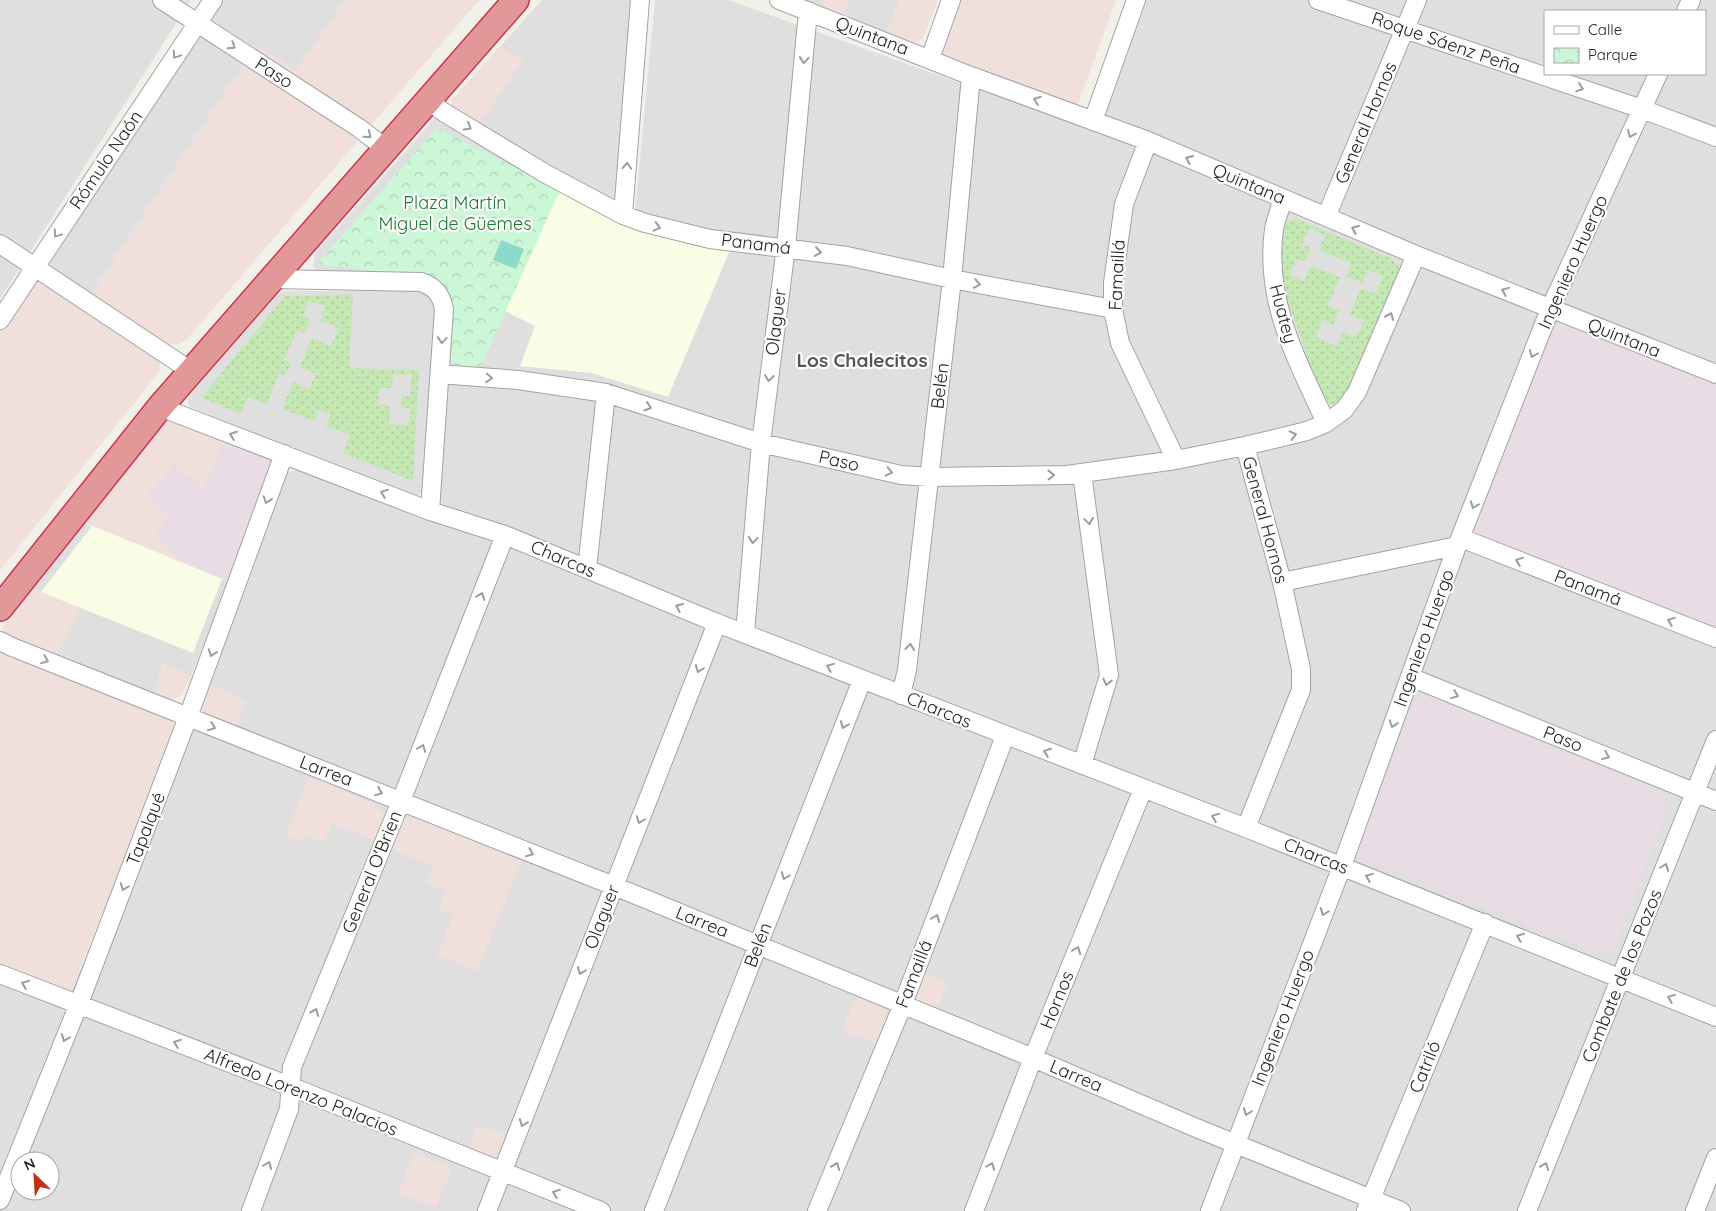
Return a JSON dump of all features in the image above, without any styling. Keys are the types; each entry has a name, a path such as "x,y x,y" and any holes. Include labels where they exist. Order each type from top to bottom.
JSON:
{"highway":[{"path":"0,608 160,407 516,0"}],"street":[{"name":"Paso","path":"162,0 359,128 385,148"},
{"name":"Rómulo Naón","path":"0,320 213,0"},
{"path":"623,215 640,0"},
{"name":"Quintana","path":"779,0 971,76 1148,141 1416,255 1716,374"},
{"path":"930,59 951,0"},
{"path":"1093,121 1136,0"},
{"name":"Roque Sáenz Peña","path":"1318,0 1642,109 1716,136"},
{"name":"General Hornos","path":"1326,217 1417,0"},
{"name":"Olaguer","path":"745,633 761,443 786,248 808,12"},
{"name":"Ingeniero Huergo","path":"1210,1211 1342,866 1459,542 1550,308 1658,75"},
{"name":"Belén","path":"901,695 907,670 952,279 971,76"},
{"name":"Panamá","path":"427,100 445,113 546,174 623,215 645,223 710,239 847,256 952,279 1113,309"},
{"name":"Famaillá","path":"1148,141 1124,204 1113,283 1113,309 1120,342 1176,460"},
{"name":"Huatey","path":"1283,199 1274,227 1273,279 1276,298 1289,341 1326,423"},
{"path":"0,244 191,371"},
{"name":"General Hornos","path":"1246,828 1301,690 1301,669 1282,582 1245,446 1307,431 1326,423 1344,410 1357,392 1416,255"},
{"path":"272,280 421,282 432,286 438,293 444,309 430,511"},
{"name":"Paso","path":"440,374 518,380 606,393 761,443 901,475 929,478 1082,473 1176,460 1245,446"},
{"path":"588,569 606,393"},
{"name":"Charcas","path":"160,407 430,511 504,535 717,623 1246,828 1716,1017"},
{"name":"Tapalqué","path":"0,1200 78,1006 188,717 284,454"},
{"path":"1082,473 1110,675 1082,765"},
{"name":"General O'Brien","path":"251,1211 289,1109 292,1067 401,801 504,535"},
{"name":"Panamá","path":"1459,542 1716,638"},
{"path":"1282,582 1459,542"},
{"name":"Olaguer","path":"487,1211 717,623"},
{"name":"Larrea","path":"0,641 614,886 1034,1058 1235,1143 1368,1205 1401,1211"},
{"name":"Paso","path":"1410,677 1716,801"},
{"name":"Belén","path":"654,1211 862,680"},
{"name":"Famaillá","path":"817,1211 903,1004 1005,736"},
{"name":"Combate de los Pozos","path":"1527,1211 1716,740"},
{"name":"Hornos","path":"974,1211 1142,789"},
{"name":"Catriló","path":"1368,1205 1484,923"},
{"name":"Alfredo Lorenzo Palacios","path":"0,974 78,1006 292,1087 601,1211"},
{"path":"1695,1211 1716,1158"}],"shaded area":[{"path":"0,0 191,0 0,299"},
{"path":"220,0 345,0 296,71 256,45 90,295 55,272 50,266 51,258"},
{"path":"345,0 479,0 187,339 179,344 169,345 90,295 256,45 296,71"},
{"path":"542,0 634,0 619,189 613,199 607,199 453,113 451,107 452,100"},
{"path":"655,0 728,0 1098,132 1145,0 1716,0 1716,1211 0,1211 0,965 70,992 182,746 284,473 299,470 431,520 451,297 448,290 442,283 428,277 320,273 313,266 315,254 436,117 634,223"},
{"path":"793,0 938,0 924,35 919,41 911,44"},
{"path":"824,0 849,0 842,18 820,10"},
{"path":"899,0 938,0 924,35 919,41 911,44 885,35"},
{"path":"956,0 1116,0 1079,101 1075,105 1069,106 938,54"},
{"path":"500,46 523,60 478,127 451,107 452,100"},
{"path":"560,190 624,225 730,250 668,397 592,373 520,366 535,326 505,311"},
{"path":"501,240 524,249 516,269 493,260"},
{"path":"44,282 156,355 160,362 159,372 0,570 0,327 35,283"},
{"path":"421,291 431,298 436,307 424,489 419,495 407,498 190,407 188,403 189,397 274,299 281,292"},
{"path":"1568,322 1716,380 1716,631 1480,537 1474,529 1473,521 1552,332 1562,323"},
{"path":"170,419 225,438 203,489 170,517 154,535 186,564 86,523 160,426"},
{"path":"225,438 271,457 272,461 229,582 186,564 154,535 169,517 146,495 175,464 203,489"},
{"path":"83,523 229,582 191,676 163,664 153,694 55,656 80,608 34,589"},
{"path":"92,526 222,579 193,653 41,592"},
{"path":"34,589 80,608 55,656 4,635 3,628"},
{"path":"0,652 168,717 174,725 173,737 70,993 0,965"},
{"path":"163,664 191,676 181,696 172,700 153,694"},
{"path":"208,684 246,700 234,732 198,713"},
{"path":"1428,695 1661,793 1668,808 1614,948 1600,954 1361,858 1357,851 1416,698"},
{"path":"309,777 375,804 385,817 375,841 332,823 324,842 305,835 302,841 285,835"},
{"path":"405,818 414,818 522,861 477,971 437,955 453,915 438,909 445,891 426,883 433,866 389,848 399,823"},
{"path":"922,972 948,983 935,1012 912,1000"},
{"path":"856,997 886,1011 889,1021 880,1045 842,1030"},
{"path":"477,1125 511,1137 499,1164 465,1156"},
{"path":"414,1152 452,1168 436,1208 398,1192"}],"green space":[{"name":"Plaza Martín Miguel de Güemes","path":"437,128 560,190 481,366 459,368 449,358 446,351 451,297 442,283 428,277 317,264"},
{"path":"1296,219 1390,258 1398,264 1400,274 1348,398 1331,405 1324,398 1316,381 1283,287 1280,268 1281,243 1284,227 1288,222","holes":["1309,229 1325,235 1319,250 1351,263 1346,276 1362,283 1368,270 1383,277 1376,294 1361,288 1350,314 1364,321 1356,337 1343,332 1337,346 1316,337 1322,320 1334,325 1339,310 1328,306 1340,277 1311,266 1304,281 1290,275 1296,259 1305,262 1311,248 1302,245"]},
{"path":"353,295 349,368 419,370 413,481 343,453 350,435 326,426 330,415 318,410 314,421 282,409 293,382 309,389 316,374 300,367 312,338 331,346 339,328 320,321 325,306 309,301 303,316 310,319 305,333 297,330 284,360 291,363 286,375 279,373 267,404 248,397 241,414 201,398 285,296","holes":["393,374 412,375 410,397 402,396 401,407 410,408 408,425 389,424 390,406 378,404 379,388 392,388"]}],"district":[{"name":"Los Chalecitos","path":"862,360"}]}
